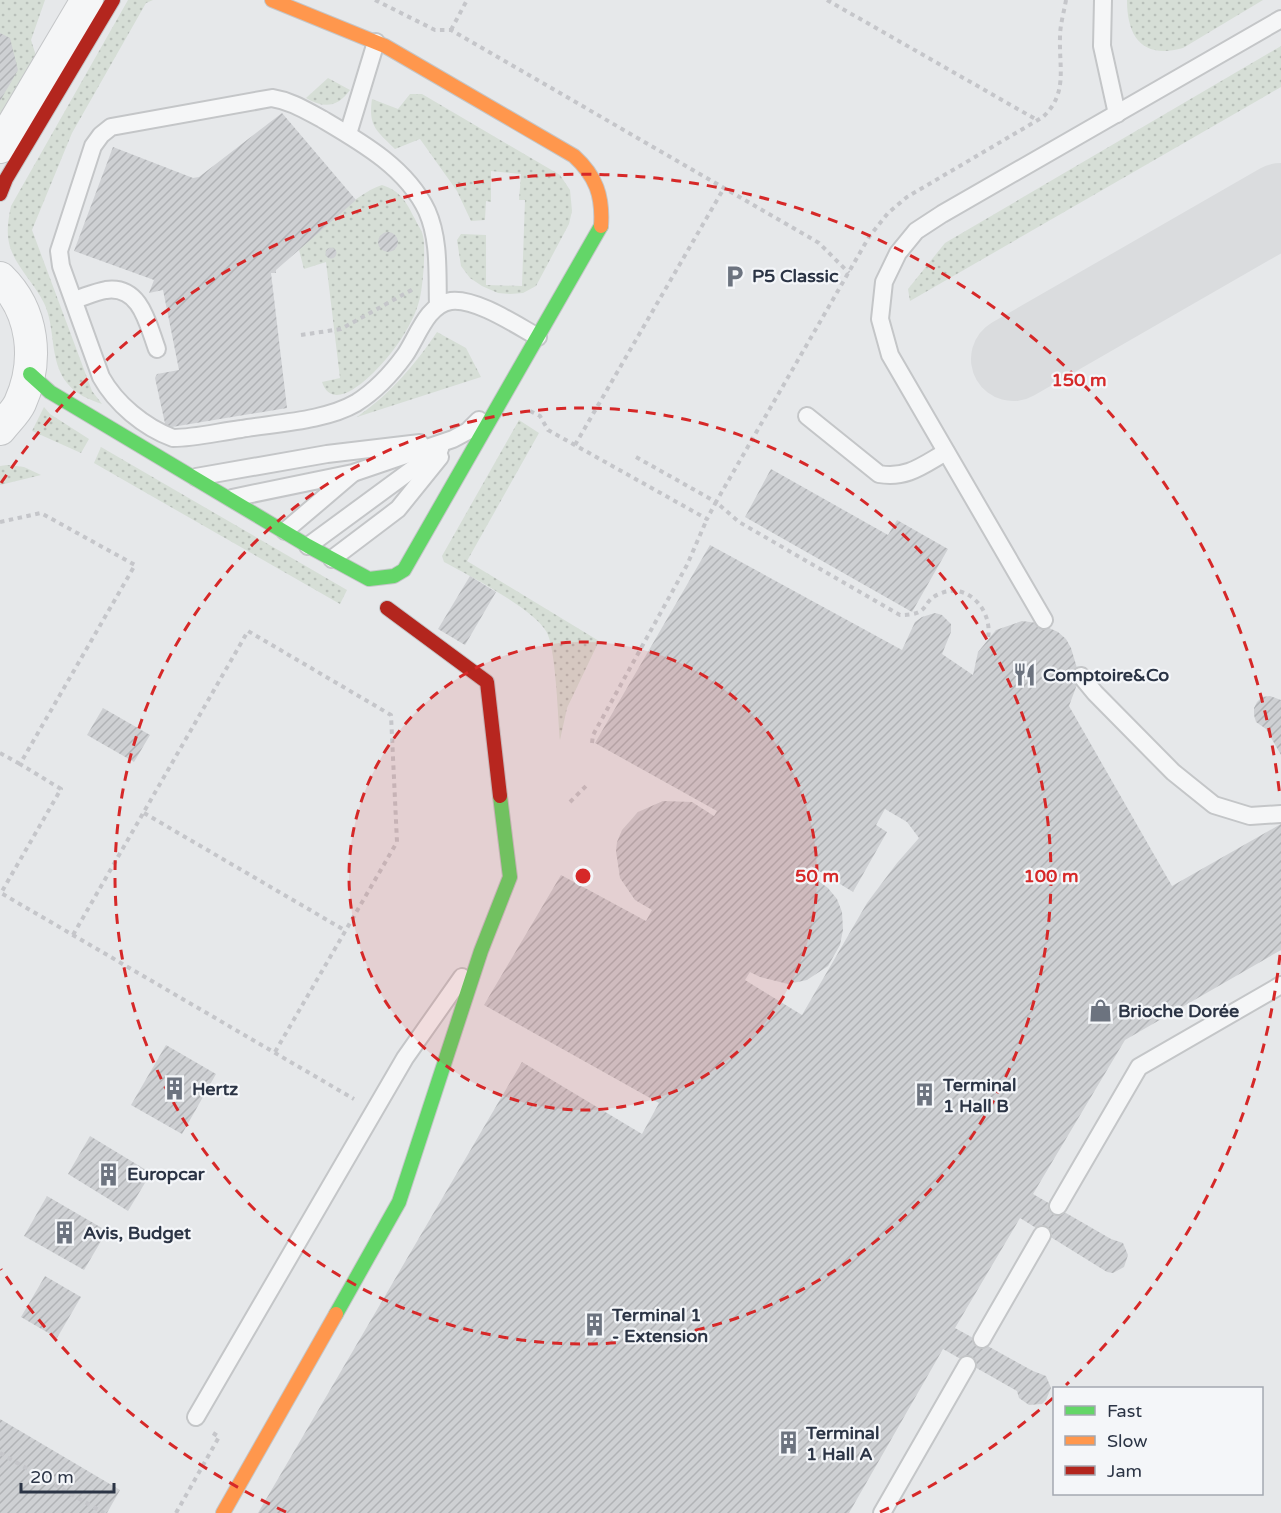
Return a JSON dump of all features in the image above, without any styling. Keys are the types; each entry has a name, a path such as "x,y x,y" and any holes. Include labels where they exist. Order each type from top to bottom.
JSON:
{"street":[{"path":"0,147 71,14 87,0"},
{"path":"0,194 6,179 113,0"},
{"path":"30,374 50,392 308,546 369,579 394,576 404,570 601,226 603,205 597,184 587,166 574,156 376,42 272,0"},
{"path":"0,429 19,405 30,374 32,340 22,307 1,276"},
{"path":"223,1513 399,1202 481,951 510,877 487,682 387,608"}],"lane":[{"path":"1103,0 1102,46 1117,114"},
{"path":"1044,620 890,355 880,319 884,282 898,253 916,231 1281,19"},
{"path":"348,134 376,42"},
{"path":"438,306 434,231 427,211 413,187 375,152 287,100 272,98 111,127 93,146 59,251 61,266 101,377 110,393 123,407 162,434 173,438 313,417 356,403 382,382 404,355 431,313 438,306 449,301 464,301 489,311 538,337"},
{"path":"74,300 106,290 119,290 130,295 140,304 157,349"},
{"path":"308,546 468,431 504,397"},
{"path":"807,416 879,474 893,476 905,474 946,452"},
{"path":"194,478 327,454 453,440"},
{"path":"229,499 353,473 453,440"},
{"path":"332,559 398,509 453,440"},
{"path":"285,531 353,473"},
{"path":"1081,676 1173,772 1214,805 1250,816 1281,814"},
{"path":"201,1424 405,1058 481,951"},
{"path":"1058,1206 1139,1067 1281,985"},
{"path":"982,1339 1042,1235"},
{"path":"882,1513 967,1365"}],"path":[{"path":"375,0 435,30 451,30 819,243 849,273"},
{"path":"451,30 467,0"},
{"path":"827,0 1038,120"},
{"path":"575,445 724,188"},
{"path":"301,335 340,329 437,276"},
{"path":"540,416 548,430 707,519"},
{"path":"636,457 716,502 740,522 900,615 914,615 922,611 937,594 949,591 963,593 976,601 987,613 990,627 988,638"},
{"path":"592,743 593,735 687,566 716,502"},
{"path":"0,522 41,513 135,565 20,764"},
{"path":"74,935 248,631 391,715 397,842 275,1052"},
{"path":"0,753 61,789 1,892 374,1111"},
{"path":"570,802 587,785"},
{"path":"144,813 346,931"},
{"path":"176,1513 219,1437 201,1424"},
{"path":"0,1453 104,1513"}],"shaded area":[{"path":"0,0 45,0 31,40 38,62 0,130 0,101 10,39 0,33"},
{"path":"128,0 153,0 146,3 72,133 32,230 92,391 102,404 75,391 61,374 55,355 48,313 40,296 13,255 8,226 11,206"},
{"path":"1127,0 1263,0 1183,48 1169,51 1148,48 1134,35 1130,25"},
{"path":"1281,46 1281,87 910,301 908,289 945,243"},
{"path":"328,78 350,90 336,103 325,105 306,98"},
{"path":"410,94 422,94 560,175 570,190 572,211 569,224 536,286 523,293 498,293 470,278 461,266 457,240 461,234 486,235 486,285 522,286 525,200 519,200 521,174 491,171 491,202 486,201 485,220 471,221 457,191 420,139 395,149 375,128 371,116 372,99 398,109"},
{"path":"382,185 394,190 402,198 422,234 424,260 420,299 408,328 388,356 359,385 348,392 337,395 328,392 322,382 340,378 326,262 304,269 299,250 349,204"},
{"path":"437,332 466,348 481,377 357,417 401,378"},
{"path":"44,407 50,414 89,439 81,453 32,431"},
{"path":"519,420 539,433 467,561 599,641 567,708 560,740 554,666 546,631 528,612 444,562 442,556"},
{"path":"101,447 347,590 340,604 94,463"},
{"path":"0,466 24,467 41,475 0,485"}],"building":[{"path":"0,33 10,38 18,70 0,101"},
{"path":"282,113 356,200 276,270 276,273 271,273 287,408 166,428 155,378 157,374 179,370 163,290 149,293 154,280 74,251 113,147 193,178 199,177"},
{"path":"388,232 395,235 398,242 395,249 388,252 381,249 378,242 381,235"},
{"path":"331,248 335,249 335,257 331,258 327,257 326,253 327,249"},
{"path":"771,469 888,535 897,520 948,549 912,612 745,517"},
{"path":"710,545 902,650 915,622 935,613 942,615 951,624 951,632 942,654 973,675 978,652 996,630 1022,621 1038,623 1058,632 1071,648 1079,679 1069,706 1172,886 1281,824 1281,950 1125,1040 1033,1194 1111,1239 1123,1243 1128,1255 1124,1267 1113,1273 1107,1272 1020,1218 955,1328 1046,1376 1051,1388 1046,1400 1042,1404 1029,1405 1019,1398 1017,1391 943,1349 849,1513 258,1513 522,1062 642,1134 659,1103 484,1005 561,875 646,921 652,910 635,900 620,878 616,851 622,830 638,812 663,801 692,802 714,816 717,811 595,743","holes":["885,809 907,822 919,838 867,903 802,1015 745,980 750,972 788,984 807,980 828,966 840,945 843,930 842,912 837,899 828,888 807,873 811,866 853,892 887,832 876,825"]},
{"path":"470,576 496,592 465,645 438,629"},
{"path":"1270,696 1281,700 1281,755 1266,729 1256,722 1254,715 1257,702 1262,697"},
{"path":"103,708 150,735 134,762 87,735"},
{"name":"Hertz","path":"166,1045 216,1074 182,1134 131,1105"},
{"name":"Europcar","path":"90,1136 151,1173 128,1211 68,1174"},
{"name":"Avis, Budget","path":"47,1196 107,1231 84,1270 24,1236"},
{"path":"45,1276 81,1297 57,1338 21,1317"},
{"path":"0,1419 120,1490 107,1513 0,1513"}],"taxiway":[{"path":"1013,359 1281,205"}],"traffic: fast":[{"path":"30,374 50,392 308,546 369,579 394,576 404,570 601,226"},
{"path":"336,1314 399,1202 481,951 510,877 500,796"}],"traffic: slow":[{"path":"272,0 385,46 574,156 593,179 601,205 601,226"},
{"path":"223,1513 336,1314"}],"traffic: jam":[{"path":"0,194 6,179 113,0"},
{"path":"387,608 487,682 500,796"}],"place":[{"name":"P5 Classic","path":"734,276"},
{"name":"Comptoire&Co","path":"1025,675"},
{"name":"Brioche Dorée","path":"1100,1011"},
{"name":"Hertz","path":"174,1089"},
{"name":"Terminal 1 Hall B","path":"925,1095"},
{"name":"Europcar","path":"109,1174"},
{"name":"Avis, Budget","path":"65,1233"},
{"name":"Terminal 1 - Extension","path":"594,1325"},
{"name":"Terminal 1 Hall A","path":"788,1443"}]}
